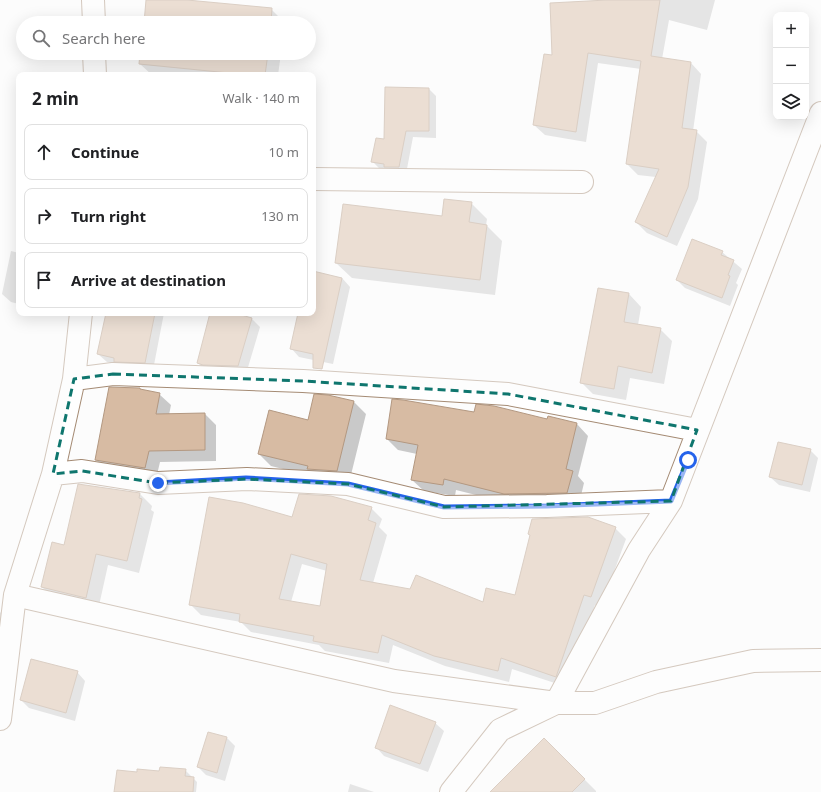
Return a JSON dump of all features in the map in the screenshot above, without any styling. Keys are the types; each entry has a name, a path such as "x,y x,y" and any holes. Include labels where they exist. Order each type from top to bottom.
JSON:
{"street":[{"path":"93,0 94,16"},
{"path":"94,60 95,72"},
{"path":"451,792 500,730 556,703 639,550 671,501 821,113"},
{"path":"316,179 582,182"},
{"path":"0,719 16,595 53,474 74,379 81,316"},
{"path":"74,379 113,374 303,381 508,394 698,430"},
{"path":"53,474 82,471 158,483 246,478 348,484 444,507 547,506 671,501"},
{"path":"16,595 394,681 556,703 595,703 656,682 753,661 821,660"}],"highlighted area":[{"path":"113,374 303,381 508,394 697,430 671,501 444,507 348,484 247,479 158,483 82,471 53,474 74,379"}],"building":[{"path":"146,0 187,0 272,8 271,16 145,16"},
{"path":"607,0 660,0 651,56 691,62 682,128 697,130 688,187 667,237 635,222 659,169 626,164 641,61 588,53 576,132 533,125 544,54 552,55 550,3"},
{"path":"139,60 267,60 265,72 219,72 139,64"},
{"path":"385,87 429,88 429,131 406,131 399,167 384,167 384,164 371,162 376,138 384,139"},
{"path":"444,199 472,202 469,222 487,225 480,280 335,263 343,204 442,216"},
{"path":"692,239 723,251 721,255 734,260 728,275 730,276 722,298 676,280"},
{"path":"316,272 342,278 322,369 313,368 313,354 290,349 297,316 316,316"},
{"path":"598,288 629,293 624,322 661,328 652,373 618,366 614,389 580,383"},
{"path":"105,316 154,316 145,363 114,362 114,358 97,354"},
{"path":"209,316 245,316 252,318 238,366 203,365 197,363"},
{"path":"109,387 140,388 160,393 156,414 205,413 205,450 149,451 145,468 95,460"},
{"path":"314,394 328,395 354,401 337,471 307,469 308,466 258,454 269,410 308,420"},
{"path":"392,399 474,412 476,404 494,406 547,419 548,416 577,423 566,469 573,471 567,493 504,494 444,479 443,485 411,480 418,445 386,439"},
{"path":"778,442 811,449 802,485 769,477"},
{"path":"78,484 140,493 139,498 142,499 127,561 96,554 86,598 41,587 52,542 64,545"},
{"path":"299,494 331,496 372,507 368,520 376,523 360,580 410,589 416,575 483,602 486,588 515,595 530,535 528,534 532,519 588,517 616,527 591,597 584,595 556,677 501,658 498,671 434,656 382,635 378,653 313,641 314,636 239,622 240,614 189,605 209,497 243,503 292,517","holes":["291,554 327,564 320,606 279,599"]},
{"path":"31,659 78,671 66,713 20,700"},
{"path":"390,705 436,722 420,764 375,748"},
{"path":"208,732 227,737 217,773 197,767"},
{"path":"544,738 585,779 572,792 490,792"},
{"path":"160,767 186,769 185,776 194,777 193,792 114,792 117,770 137,772 137,769 159,771"}],"route":[{"path":"158,483 246,478 348,484 444,507 547,506 671,501 688,460"}]}
